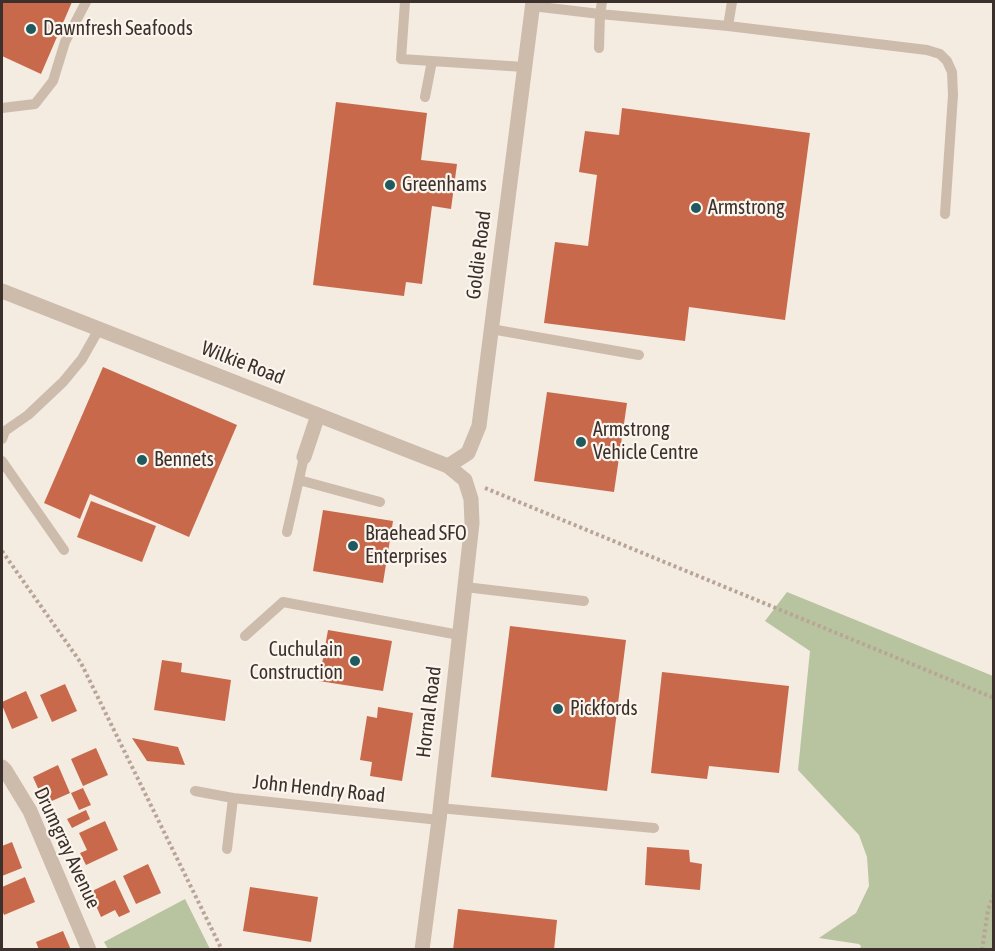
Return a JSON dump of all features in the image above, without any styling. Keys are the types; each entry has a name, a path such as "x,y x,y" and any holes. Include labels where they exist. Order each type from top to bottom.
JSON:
{"street":[{"name":"Goldie Road","path":"448,466 468,453 479,426 532,4"},
{"name":"Wilkie Road","path":"2,291 448,466 465,480"},
{"path":"304,457 318,415"},
{"name":"Hornal Road","path":"422,950 472,523 471,499 465,480"},
{"name":"Drumgray Avenue","path":"2,767 30,811 90,950"}],"lane":[{"path":"2,108 35,104 53,81 65,42 86,2"},
{"path":"405,2 401,59 524,67"},
{"path":"599,48 602,2"},
{"path":"728,26 732,2"},
{"path":"532,4 600,14 728,26 927,50 940,54 952,72 953,95 945,214"},
{"path":"425,97 432,61"},
{"path":"2,439 5,431 28,415 63,382 82,359 99,329"},
{"path":"491,329 639,356"},
{"path":"287,532 304,457"},
{"path":"2,461 64,550"},
{"path":"299,480 380,502"},
{"path":"465,587 584,601"},
{"path":"245,636 283,602 459,635"},
{"name":"John Hendry Road","path":"195,791 233,798 654,828"},
{"path":"227,849 233,798"}],"path":[{"path":"465,480 993,698"},
{"path":"2,551 81,663 222,950"},
{"path":"982,950 988,910 993,894"}],"green space":[{"path":"787,592 993,676 993,949 860,949 859,944 819,938 856,913 869,886 867,857 859,835 798,770 810,651 765,621"},
{"path":"185,899 210,949 108,949 104,942"}],"building":[{"name":"Dawnfresh Seafoods","path":"2,2 72,2 41,74 2,56"},
{"name":"Greenhams","path":"336,102 427,113 421,160 457,164 451,209 432,206 422,284 406,282 404,296 313,285"},
{"name":"Armstrong","path":"622,108 810,133 785,320 689,307 685,341 544,323 555,242 588,246 597,175 579,172 585,131 619,135"},
{"name":"Bennets","path":"103,367 237,425 189,537 90,494 80,519 44,503"},
{"name":"Armstrong Vehicle Centre","path":"547,392 627,403 614,492 534,481"},
{"path":"91,501 156,526 142,562 77,537"},
{"name":"Braehead SFO Enterprises","path":"323,510 393,521 383,583 313,571"},
{"name":"Pickfords","path":"510,626 626,640 607,791 491,777"},
{"name":"Cuchulain Construction","path":"328,630 392,641 383,691 319,681"},
{"path":"162,660 182,663 181,672 231,680 225,721 154,710"},
{"path":"662,672 789,686 779,773 709,766 707,779 651,773"},
{"path":"65,684 77,711 52,722 40,695"},
{"path":"26,691 38,718 12,729 2,702"},
{"path":"378,707 413,713 402,781 370,776 372,762 360,760 367,716 377,718"},
{"path":"132,738 178,747 185,765 147,761"},
{"path":"96,748 108,775 83,786 71,759"},
{"path":"58,765 70,793 45,804 33,777"},
{"path":"83,788 91,805 79,810 71,793"},
{"path":"86,810 90,819 72,828 67,819"},
{"path":"105,821 118,850 86,865 80,853 87,850 79,833"},
{"path":"12,842 22,868 2,876 2,846"},
{"path":"647,847 689,850 690,862 702,864 700,890 645,885"},
{"path":"148,864 161,893 136,904 123,876"},
{"path":"25,877 35,902 4,915 2,887"},
{"path":"115,880 130,912 119,917 115,910 101,917 90,892"},
{"path":"250,887 318,897 311,942 243,931"},
{"path":"458,909 557,920 554,950 453,950"},
{"path":"63,931 71,950 39,950 36,942"}],"place":[{"name":"Dawnfresh Seafoods","path":"31,29"},
{"name":"Greenhams","path":"390,185"},
{"name":"Armstrong","path":"696,208"},
{"name":"Armstrong Vehicle Centre","path":"581,442"},
{"name":"Bennets","path":"142,460"},
{"name":"Braehead SFO Enterprises","path":"353,546"},
{"name":"Cuchulain Construction","path":"355,661"},
{"name":"Pickfords","path":"558,709"}]}
